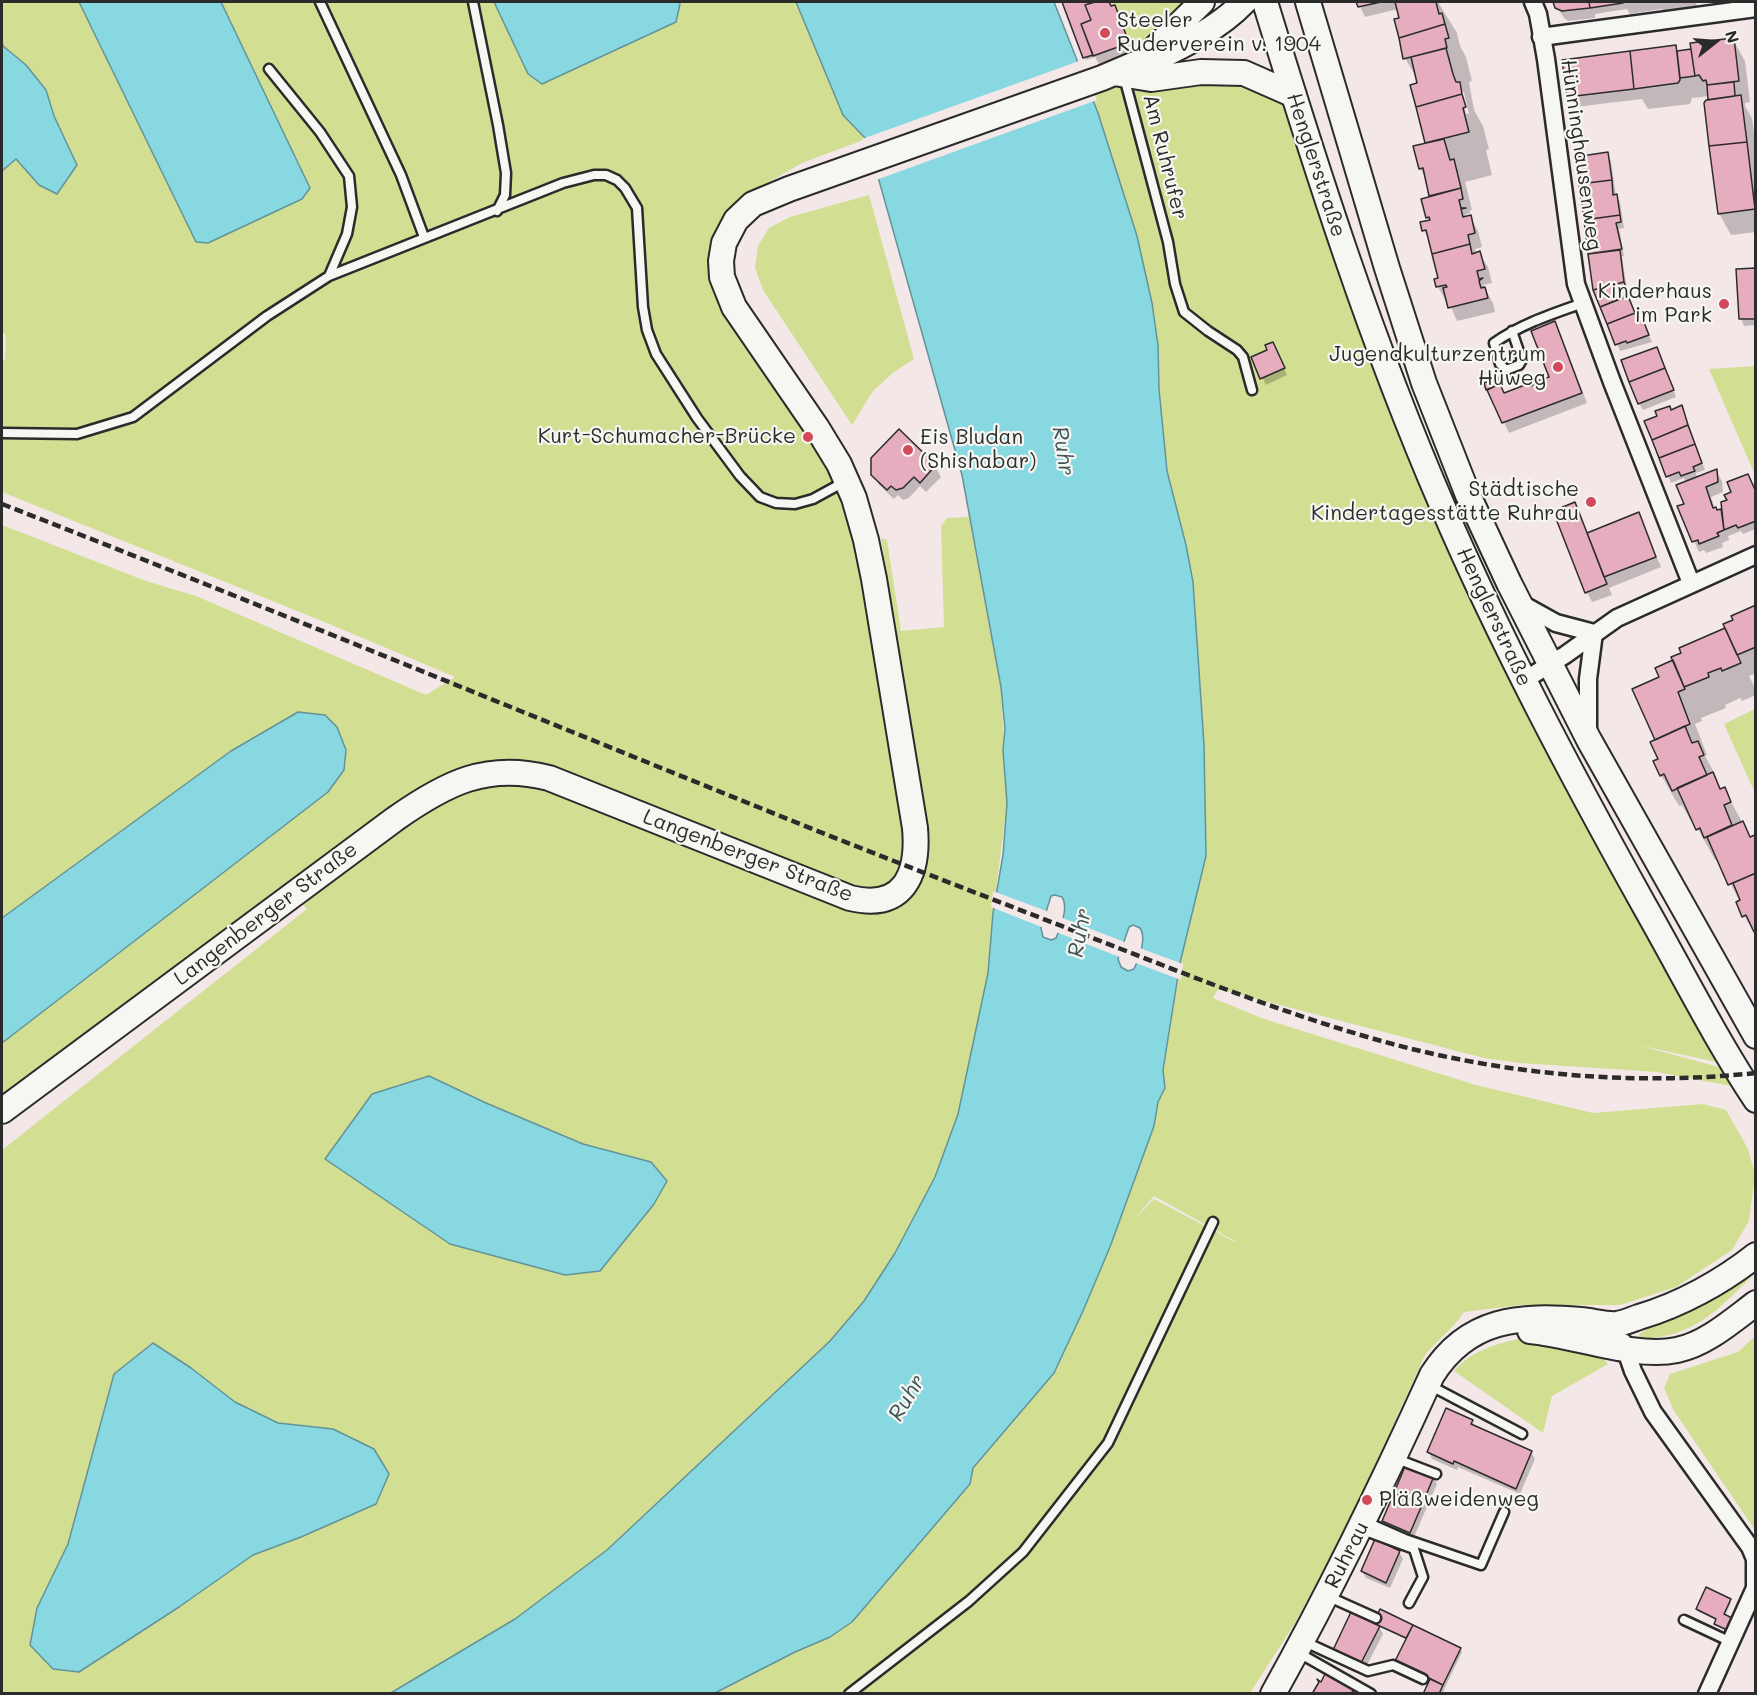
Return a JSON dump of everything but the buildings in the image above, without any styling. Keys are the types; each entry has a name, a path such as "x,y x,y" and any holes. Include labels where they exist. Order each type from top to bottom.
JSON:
{"main road":[{"path":"1119,72 1150,62 1192,40 1234,12 1244,2"},
{"name":"Henglerstraße","path":"1266,2 1339,239 1442,507 1523,681 1623,866 1755,1100"},
{"name":"Henglerstraße","path":"1308,2 1386,268 1424,383 1468,495 1589,740 1755,1036"},
{"path":"1119,72 1194,6"},
{"path":"1119,72 1150,79 1201,72 1244,73 1294,95"},
{"name":"Langenberger Straße","path":"2,1111 415,805 450,786 479,776 501,772 521,772 549,778 850,898 877,900 900,890 909,879 914,865 915,828 874,579 861,522 847,481 817,428 734,306 722,277 721,261 724,243 736,220 753,204 1119,72"},
{"name":"Ruhrau","path":"1273,1694 1362,1525 1439,1363 1454,1348 1490,1325 1527,1317 1618,1324 1679,1302 1739,1268 1755,1255"},
{"name":"Ruhrau","path":"1480,1332 1502,1329 1545,1333 1625,1349 1677,1350 1699,1342 1725,1327 1755,1303"}],"street":[{"name":"Hünninghausenweg","path":"1533,2 1538,14 1576,284 1691,583"},
{"path":"1541,37 1755,8"},
{"path":"1523,681 1639,606 1755,555"},
{"path":"1519,602 1556,623 1594,633"},
{"path":"1589,740 1588,679 1594,633"},
{"path":"1618,1324 1625,1349 1653,1413 1750,1547 1755,1559 1755,1588 1707,1694"}],"lane":[{"path":"320,2 401,175 424,237"},
{"path":"473,2 506,173 505,195 497,211"},
{"path":"269,69 320,132 349,176 352,207 347,234 329,276"},
{"name":"Am Ruhrufer","path":"1119,72 1130,92 1170,250 1174,284 1184,312 1238,350 1243,357 1252,390"},
{"path":"2,433 77,434 133,417 267,316 329,276 580,177 606,175 617,180 637,208 643,307 647,330 656,354 697,418 740,476 760,497 776,503 795,504 813,499 847,481"},
{"path":"1512,331 1583,303"},
{"path":"849,1694 969,1601 1023,1552 1108,1443 1213,1222"},
{"path":"1428,1385 1522,1434"},
{"path":"1394,1458 1436,1474"},
{"path":"1362,1525 1481,1565 1504,1512"},
{"path":"1362,1525 1414,1549 1423,1577 1409,1603"},
{"path":"1326,1596 1376,1618"},
{"path":"1684,1620 1731,1642"},
{"path":"1299,1646 1368,1671 1393,1665 1423,1679"},
{"path":"1299,1646 1371,1694"}],"green space":[{"path":"2,2 796,2 843,115 866,139 802,163 741,198 718,226 709,260 715,294 829,460 858,540 901,782 905,865 927,854 881,538 887,540 901,631 944,627 941,526 947,518 969,517 1001,687 1007,803 988,974 958,1114 935,1177 895,1253 864,1301 830,1341 607,1550 515,1619 389,1693 2,1693 2,1150 307,909 286,885 2,1103 2,525 146,581 196,596 426,695 455,677 2,492 2,361 5,359 6,337 2,330 2,171 16,159 39,185 54,116 46,90 26,65 3,46"},
{"path":"1110,2 1182,2 1134,58 1115,5 1111,6"},
{"path":"1146,67 1199,72 1292,99 1404,411 1725,1064 1638,1045 1726,1069 1736,1087 1657,1072 1520,1063 1484,1058 1218,989 1213,998 1264,1019 1476,1085 1593,1113 1703,1104 1726,1110 1748,1149 1755,1174 1749,1221 1732,1250 1676,1287 1620,1305 1521,1305 1464,1312 1425,1355 1350,1520 1295,1623 1250,1693 715,1694 795,1652 830,1637 852,1622 970,1484 973,1468 1054,1373 1110,1247 1154,1126 1158,1102 1165,1088 1163,1070 1180,963 1206,856 1204,745 1193,582 1167,471 1159,389 1158,345 1152,303 1137,236 1090,91","holes":["1154,1196 1235,1241 1154,1199 1132,1222"]},
{"path":"869,195 914,359 894,372 873,391 852,425 763,290 755,268 758,246 769,228 790,217"},
{"path":"1756,366 1755,475 1709,369"},
{"path":"1755,709 1755,793 1724,724"},
{"path":"1755,1264 1755,1273 1705,1319 1676,1333 1640,1339 1639,1334"},
{"path":"1755,1336 1755,1530 1674,1411 1664,1388 1670,1374 1738,1352"},
{"path":"1517,1339 1532,1339 1602,1357 1608,1364 1552,1396 1543,1433 1454,1371 1475,1354"}],"water":[{"path":"79,2 221,2 310,188 302,199 208,243 196,242"},
{"path":"494,2 679,2 680,4 676,22 542,84 528,74"},
{"name":"Ruhr","path":"796,2 1054,2 1098,113 1137,236 1152,303 1158,345 1159,389 1167,471 1193,582 1204,745 1206,856 1180,963 1163,1070 1165,1088 1158,1102 1154,1126 1110,1247 1054,1373 973,1468 970,1484 852,1622 830,1637 795,1652 715,1693 389,1694 515,1619 607,1550 830,1341 864,1301 895,1253 935,1177 958,1114 988,973 993,913 1003,855 1007,803 1003,750 1005,729 1001,687 962,475 866,139 843,115","holes":["1051,896 1062,897 1065,906 1056,938 1051,940 1043,937 1041,928","1133,925 1140,928 1143,937 1134,969 1128,971 1121,967 1118,959 1129,927"]},
{"path":"2,42 3,46 26,65 46,90 54,116 77,165 57,194 39,185 16,159 2,171"},
{"path":"298,712 325,715 337,727 346,750 344,770 328,792 2,1043 2,918 231,751"},
{"path":"429,1076 583,1144 651,1162 667,1181 654,1204 600,1271 565,1275 450,1244 325,1159 372,1094"},
{"path":"153,1343 191,1368 235,1402 278,1423 333,1429 374,1449 389,1474 376,1504 253,1555 179,1607 79,1672 53,1669 30,1645 37,1608 68,1544 114,1374"}],"pier":[{"path":"1082,60 1097,100 876,180 862,139"},
{"path":"993,891 1049,912 1044,928 991,907"},
{"path":"1060,917 1127,943 1122,958 1056,932"},
{"path":"1137,947 1183,964 1181,980 1133,962"}],"railway":[{"path":"2,504 825,834 1186,974 1318,1022 1431,1053 1523,1070 1616,1078 1709,1077 1756,1073"}],"place":[{"name":"Steeler Ruderverein v. 1904","path":"1105,33"},
{"name":"Kinderhaus im Park","path":"1724,304"},
{"name":"Jugendkulturzentrum Hüweg","path":"1558,367"},
{"name":"Kurt-Schumacher-Brücke","path":"808,437"},
{"name":"Eis Bludan (Shishabar)","path":"908,450"},
{"name":"Städtische Kindertagesstätte Ruhrau","path":"1591,502"},
{"name":"Pläßweidenweg","path":"1367,1500"}]}
